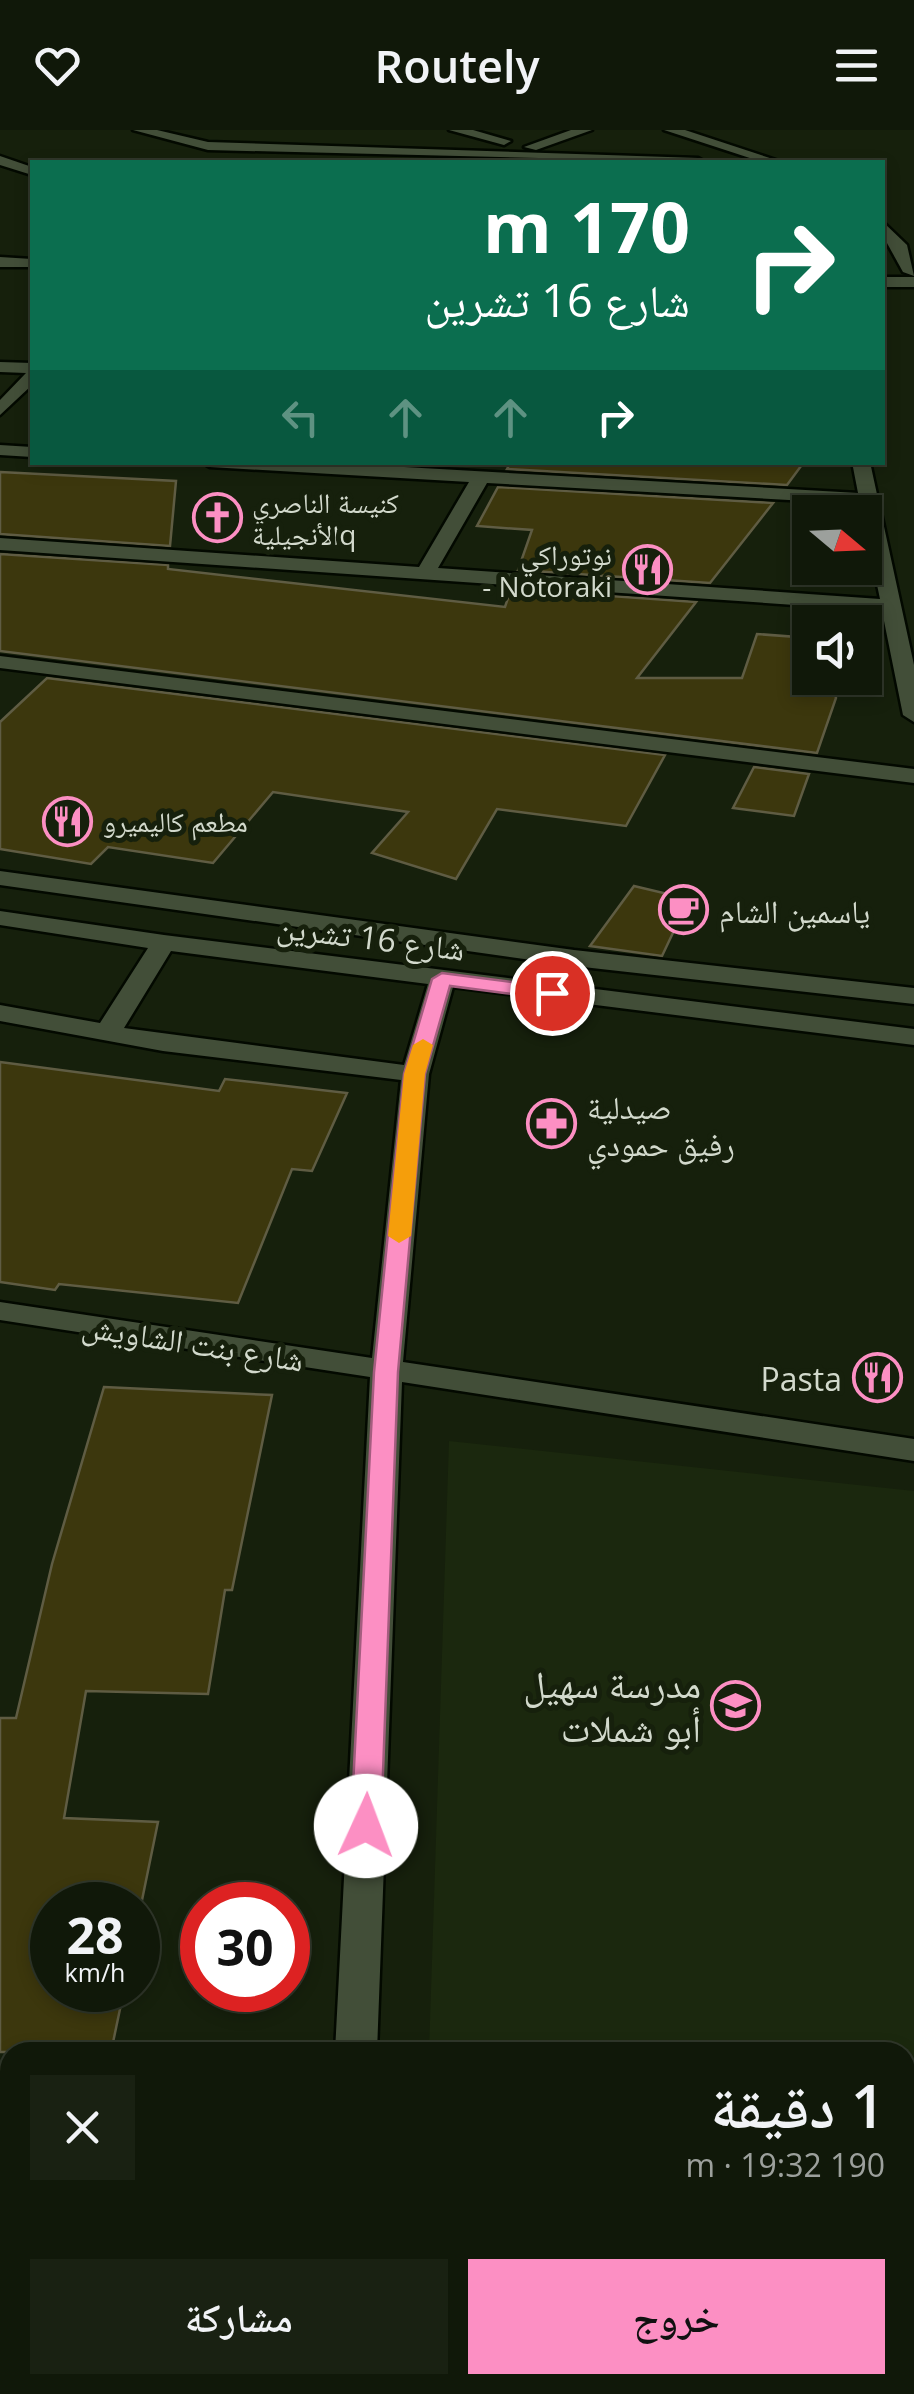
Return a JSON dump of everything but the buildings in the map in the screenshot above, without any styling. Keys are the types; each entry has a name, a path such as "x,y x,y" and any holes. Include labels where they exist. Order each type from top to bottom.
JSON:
{"street":[{"path":"140,130 208,146 348,156 509,154 651,160"},
{"path":"456,130 532,147"},
{"path":"509,154 585,130"},
{"path":"672,130 768,160"},
{"path":"0,160 30,170"},
{"path":"885,228 900,245 913,276"},
{"path":"0,252 30,252"},
{"path":"0,262 30,262"},
{"path":"885,272 913,276"},
{"path":"885,281 913,276"},
{"path":"0,367 30,368"},
{"path":"0,410 30,378"},
{"path":"0,450 30,452"},
{"path":"258,465 792,495"},
{"path":"861,465 865,495"},
{"path":"424,576 480,479"},
{"path":"0,544 894,606"},
{"path":"882,560 914,715"},
{"path":"0,662 914,776"},
{"name":"شارع 16 تشرين","path":"0,878 574,958 914,996"},
{"path":"77,931 112,896"},
{"name":"شارع 16 تشرين","path":"0,918 164,943 914,1037"},
{"path":"108,1033 164,943"},
{"path":"356,2042 386,1372 414,1074 442,979"},
{"path":"0,1013 108,1033 414,1074"},
{"name":"شارع بنت الشاويش","path":"0,1310 914,1450"}],"shaded area":[{"path":"449,1441 914,1491 914,2042 429,2042"}],"slow traffic":[{"path":"399,1236 414,1074 423,1045"}],"place":[{"name":"كنيسة الناصري الأنجيليةq","path":"217,518"},
{"name":"نوتوراكي - Notoraki","path":"647,570"},
{"name":"مطعم كاليميرو","path":"68,821"},
{"name":"ياسمين الشام","path":"684,910"},
{"name":"صيدلية رفيق حمودي","path":"552,1124"},
{"name":"Pasta","path":"877,1378"},
{"name":"مدرسة سهيل أبو شملات","path":"736,1705"}],"route":[{"path":"366,1826 386,1372 414,1074 442,979 552,993"}]}
